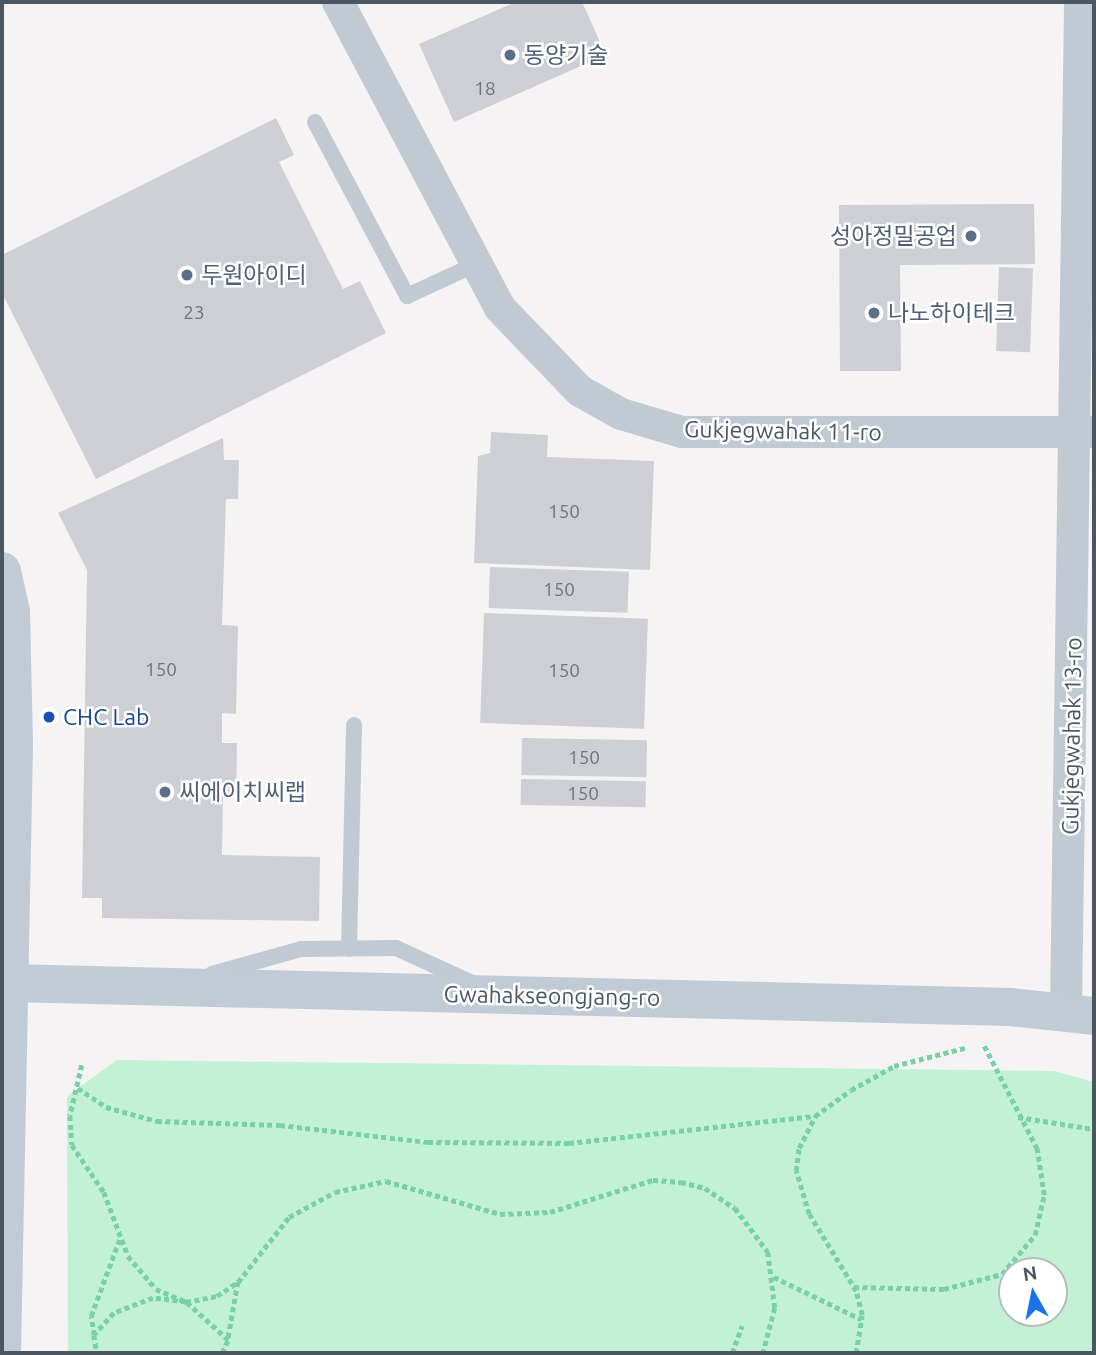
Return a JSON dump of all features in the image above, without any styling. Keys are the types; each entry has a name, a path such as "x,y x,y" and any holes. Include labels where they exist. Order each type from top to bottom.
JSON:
{"street":[{"name":"Gukjegwahak 11-ro","path":"338,2 474,265 535,351 580,391 621,414 682,432 1086,433"},
{"name":"Gukjegwahak 13-ro","path":"1080,2 1086,433 1080,1013"},
{"path":"2,570 11,612 13,732 2,1353"},
{"name":"Gwahakseongjang-ro","path":"9,984 500,995 1080,1013"}],"lane":[{"path":"315,122 407,296 474,265"},
{"path":"349,949 354,725"},
{"path":"166,987 301,949 396,948 500,995"}],"path":[{"path":"854,1287 943,1289 1002,1274 1035,1235 1044,1195 1037,1149 1018,1117 984,1046"},
{"path":"78,1088 106,1107 157,1121 280,1125 428,1142 569,1143 815,1116 894,1066 968,1047"},
{"path":"82,1065 70,1116 72,1145 104,1192 121,1237 156,1289 186,1302 228,1340"},
{"path":"815,1116 796,1171 808,1214 854,1287 861,1319 856,1353"},
{"path":"1018,1117 1094,1129"},
{"path":"94,1335 114,1313 153,1298 186,1302 217,1296 238,1282 289,1217 335,1192 386,1181 500,1214 550,1212 653,1180 705,1188 756,1230 774,1277 775,1308 763,1353"},
{"path":"97,1353 91,1316 121,1237"},
{"path":"774,1277 861,1319"},
{"path":"222,1353 228,1340 238,1282"},
{"path":"732,1353 741,1326"}],"green space":[{"path":"117,1060 1054,1071 1094,1082 1094,1353 68,1353 67,1096"}],"building":[{"path":"516,2 582,2 606,55 454,122 419,44"},
{"path":"276,118 294,155 279,162 343,289 360,281 386,333 96,479 2,293 2,255"},
{"path":"1034,204 1035,264 900,265 901,371 840,371 839,205"},
{"path":"999,267 1033,268 1030,352 996,351"},
{"path":"491,432 548,435 547,457 654,461 650,570 474,563 478,456 490,453"},
{"path":"223,438 224,460 239,460 238,499 226,499 222,625 238,626 236,714 222,713 222,743 237,743 236,795 223,795 222,855 320,857 319,921 102,918 102,898 82,898 87,570 58,513"},
{"path":"490,567 629,572 627,613 489,608"},
{"path":"484,613 648,619 644,729 480,723"},
{"path":"522,738 647,740 646,777 521,775"},
{"path":"521,779 646,781 646,807 521,805"}],"place":[{"name":"동양기술","path":"510,55"},
{"name":"성아정밀공업","path":"971,236"},
{"name":"두원아이디","path":"187,275"},
{"name":"나노하이테크","path":"874,313"},
{"name":"CHC Lab","path":"49,717"},
{"name":"씨에이치씨랩","path":"165,792"}]}
